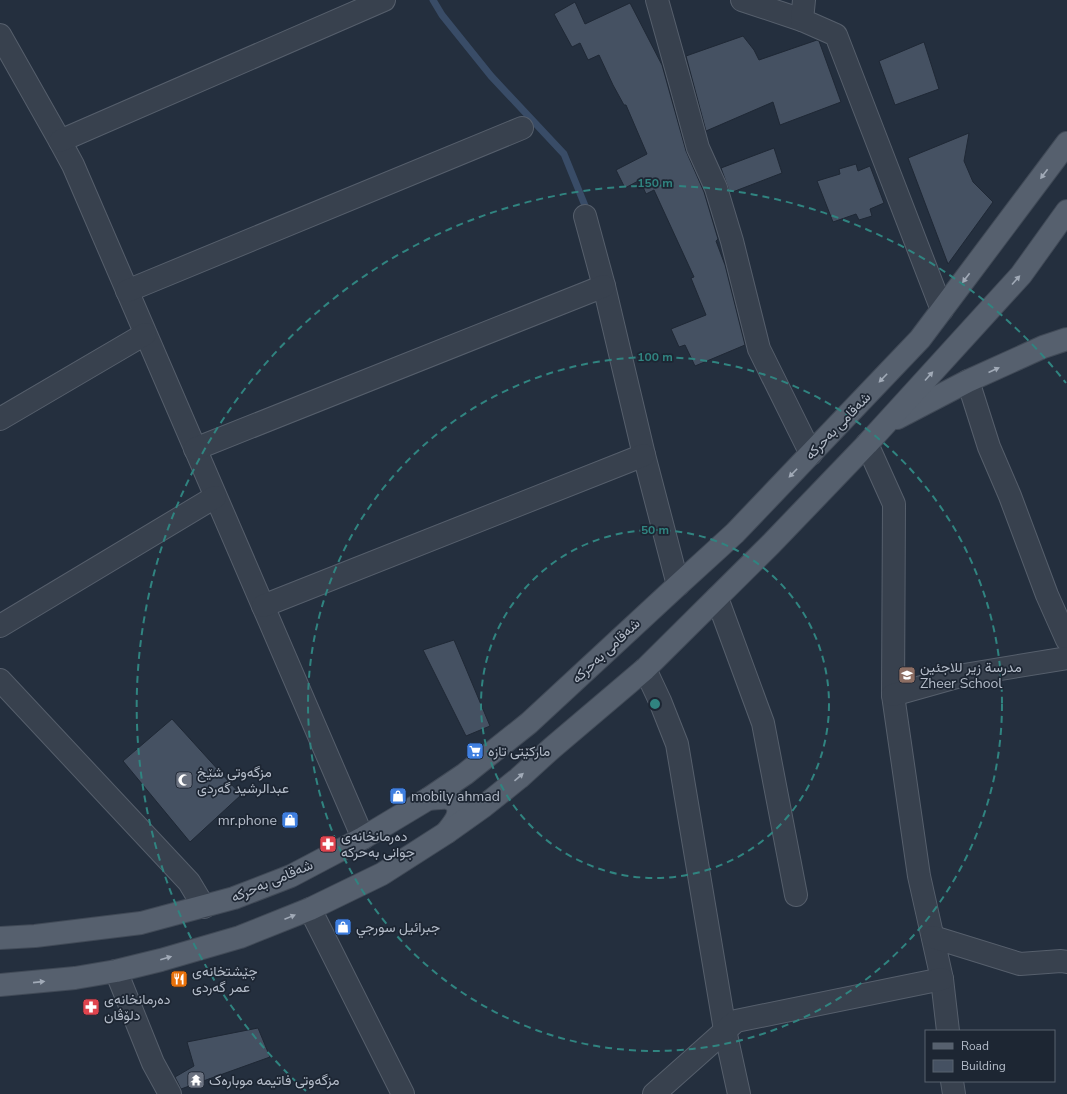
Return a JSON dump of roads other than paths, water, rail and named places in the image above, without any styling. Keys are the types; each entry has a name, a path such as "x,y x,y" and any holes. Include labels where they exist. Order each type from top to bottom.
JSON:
{"main road":[{"name":"شەقامی بەحرکە","path":"0,938 35,936 133,924 204,907 234,898 291,876 363,838 428,800 465,774 529,723 735,533 811,454 920,339 1067,143"},
{"path":"0,985 75,978 116,971 161,960 240,937 310,909 382,874 446,833 484,806 519,778 645,669 771,544 884,426 1021,275 1067,211"},
{"path":"884,426 968,381 1043,347 1067,339"},
{"path":"529,723 524,733 525,746 536,752 552,748"},
{"path":"428,800 446,798 452,800 456,804 459,810 458,816 446,833"}],"street":[{"path":"60,141 384,0"},
{"path":"657,0 698,148 716,188 732,241 759,349 811,454"},
{"path":"742,0 803,10 836,35 942,310"},
{"path":"0,34 73,165 363,838"},
{"path":"127,291 522,128"},
{"path":"586,216 644,455 678,585"},
{"path":"195,449 604,286"},
{"path":"1,415 145,334"},
{"path":"968,381 989,447 1010,496 1046,595 1067,640"},
{"path":"867,444 894,504 893,695 919,876 942,979 948,1030"},
{"path":"263,606 644,455"},
{"path":"0,626 215,497"},
{"path":"717,598 764,723 796,895"},
{"path":"893,695 964,675 1067,658"},
{"path":"645,669 678,744 725,1030 738,1094"},
{"path":"0,680 189,882 204,907"},
{"path":"310,909 403,1094"},
{"path":"933,937 1020,964 1061,961 1067,962"},
{"path":"116,971 153,1063 170,1094"},
{"path":"654,1094 736,1021 942,979"},
{"path":"952,1082 954,1094"}],"waterway":[{"path":"433,0 442,15 491,76 564,154 588,213"}],"place":[{"name":"مدرسة زير للاجئين Zheer School","path":"907,675"},
{"name":"مارکێتی تازە","path":"475,751"},
{"name":"مزگەوتی شێخ عبدالرشید گەردی","path":"184,780"},
{"name":"mobily ahmad","path":"398,796"},
{"name":"mr.phone","path":"290,820"},
{"name":"دەرمانخانەی جوانی بەحرکە","path":"328,844"},
{"name":"جبرائيل سورجي","path":"343,927"},
{"name":"چێشتخانەی عمر گەردی","path":"179,979"},
{"name":"دەرمانخانەی دلۆڤان","path":"91,1007"},
{"name":"مزگەوتی فاتیمە موبارەک","path":"196,1080"}]}
